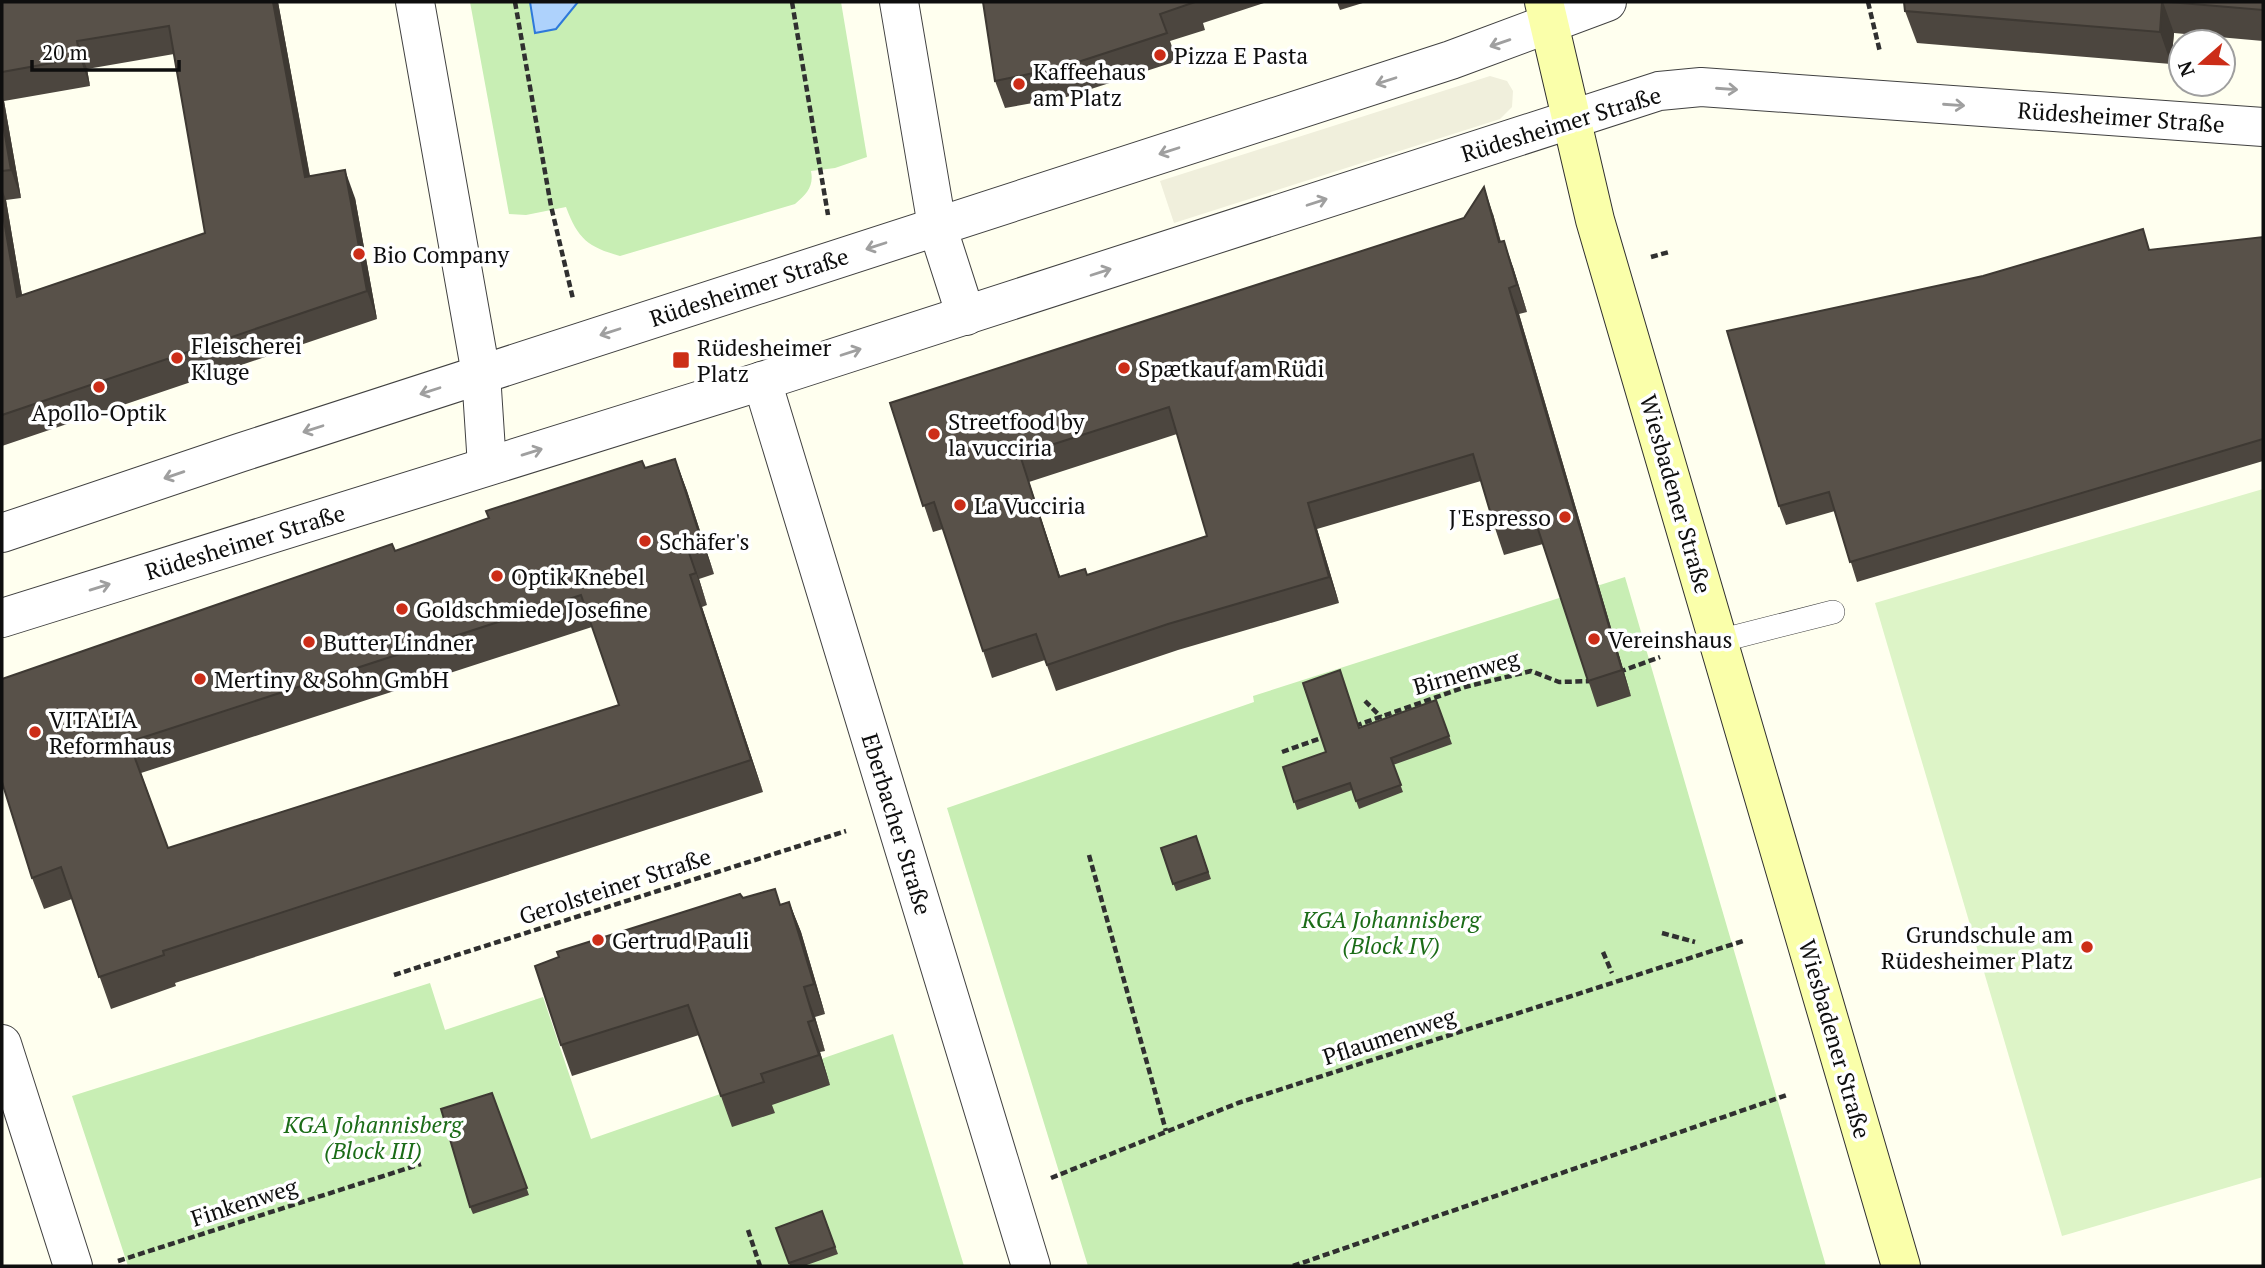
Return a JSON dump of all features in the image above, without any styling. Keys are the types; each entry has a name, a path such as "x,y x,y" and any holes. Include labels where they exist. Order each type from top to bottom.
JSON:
{"street":[{"path":"415,2 481,374 488,466"},
{"path":"899,2 937,226 966,316"},
{"name":"Rüdesheimer Straße","path":"2,533 937,226 1546,14 1607,2"},
{"name":"Wiesbadener Straße","path":"1546,14 1599,232 1901,1266"},
{"name":"Rüdesheimer Straße","path":"2,618 966,316 1642,95 1701,87 2263,127"},
{"name":"Eberbacher Straße","path":"762,381 1031,1266"},
{"path":"2,1044 73,1266"}],"lane":[{"path":"1719,640 1833,612"}],"path":[{"path":"515,2 551,206 573,299"},
{"path":"792,2 830,222"},
{"path":"1868,2 1880,52"},
{"path":"1650,258 1668,252"},
{"path":"1610,675 1660,657"},
{"name":"Birnenweg","path":"1344,730 1465,687 1531,671 1559,682 1588,683 1599,679"},
{"path":"1365,701 1381,717"},
{"path":"1282,752 1331,734"},
{"name":"Gerolsteiner Straße","path":"394,975 846,831"},
{"path":"1089,855 1166,1131"},
{"path":"1662,933 1695,942"},
{"name":"Pflaumenweg","path":"1050,1178 1238,1103 1743,941"},
{"path":"1603,952 1612,973"},
{"path":"1376,1038 1380,1047"},
{"path":"1293,1266 1787,1095"},
{"name":"Finkenweg","path":"117,1262 421,1164"},
{"path":"748,1230 760,1266"}],"green space":[{"path":"470,2 841,2 867,157 835,168 811,171 809,189 795,204 620,256 600,249 586,240 575,227 566,207 526,215 509,214"},
{"path":"2263,489 2263,1177 2062,1236 1875,603"},
{"name":"KGA Johannisberg (Block IV)","path":"1625,577 1826,1266 1088,1266 947,808 1254,702 1253,696"},
{"name":"KGA Johannisberg (Block III)","path":"430,983 445,1030 543,997 591,1139 893,1034 964,1266 128,1266 72,1096"}],"shaded area":[{"path":"1490,76 1507,81 1513,91 1512,107 1500,119 1174,223 1160,181"}],"water":[{"path":"530,2 578,2 556,29 535,33"}],"building":[{"path":"2,2 273,2 305,177 345,170 367,291 2,415 2,209 17,297 205,233 169,26 77,41 80,58 2,72"},
{"path":"983,2 1195,2 1160,14 1167,33 1035,76 1034,73 995,81"},
{"path":"1904,2 2162,2 2160,32 1905,11"},
{"path":"2169,2 2263,2 2263,10"},
{"path":"2,118 11,170 2,171"},
{"path":"1484,187 1499,242 1504,241 1517,285 1509,288 1622,670 1588,681 1534,517 1495,528 1473,454 1308,503 1329,577 1168,624 1047,665 1036,634 983,651 934,502 923,506 890,403 1464,218","holes":["1169,407 1207,536 1087,575 1085,569 1059,577 1020,455"]},
{"path":"2143,229 2149,250 2263,237 2263,439 1850,562 1829,492 1779,506 1727,331 1983,276"},
{"path":"675,459 702,542 687,547 696,573 690,575 751,760 163,951 164,955 99,977 61,867 32,878 2,782 2,679 392,544 395,551 489,518 486,511 642,461 645,468","holes":["581,595 619,705 168,848 129,742"]},
{"path":"1340,670 1359,728 1436,700 1449,736 1391,758 1401,785 1356,801 1350,783 1294,802 1283,767 1326,752 1303,683"},
{"path":"1196,836 1208,872 1173,884 1161,848"},
{"path":"775,889 780,905 789,902 814,984 804,987 814,1020 808,1022 819,1055 761,1074 764,1082 721,1096 688,1005 561,1045 535,966 559,957 557,952 740,894 743,898"},
{"path":"492,1093 527,1188 470,1207 441,1109"},
{"path":"822,1211 835,1247 789,1263 776,1228"}],"place":[{"name":"Pizza E Pasta","path":"1160,55"},
{"name":"Kaffeehaus am Platz","path":"1019,84"},
{"name":"Bio Company","path":"359,254"},
{"name":"Fleischerei Kluge","path":"177,358"},
{"name":"Rüdesheimer Platz","path":"681,360"},
{"name":"Spætkauf am Rüdi","path":"1124,368"},
{"name":"Apollo-Optik","path":"99,387"},
{"name":"Streetfood by la vucciria","path":"934,434"},
{"name":"La Vucciria","path":"960,505"},
{"name":"J'Espresso","path":"1565,517"},
{"name":"Schäfer's","path":"645,541"},
{"name":"Optik Knebel","path":"497,576"},
{"name":"Goldschmiede Josefine","path":"402,609"},
{"name":"Vereinshaus","path":"1594,639"},
{"name":"Butter Lindner","path":"309,642"},
{"name":"Mertiny & Sohn GmbH","path":"200,679"},
{"name":"VITALIA Reformhaus","path":"35,732"},
{"name":"Gertrud Pauli","path":"598,940"},
{"name":"Grundschule am Rüdesheimer Platz","path":"2087,947"}]}
